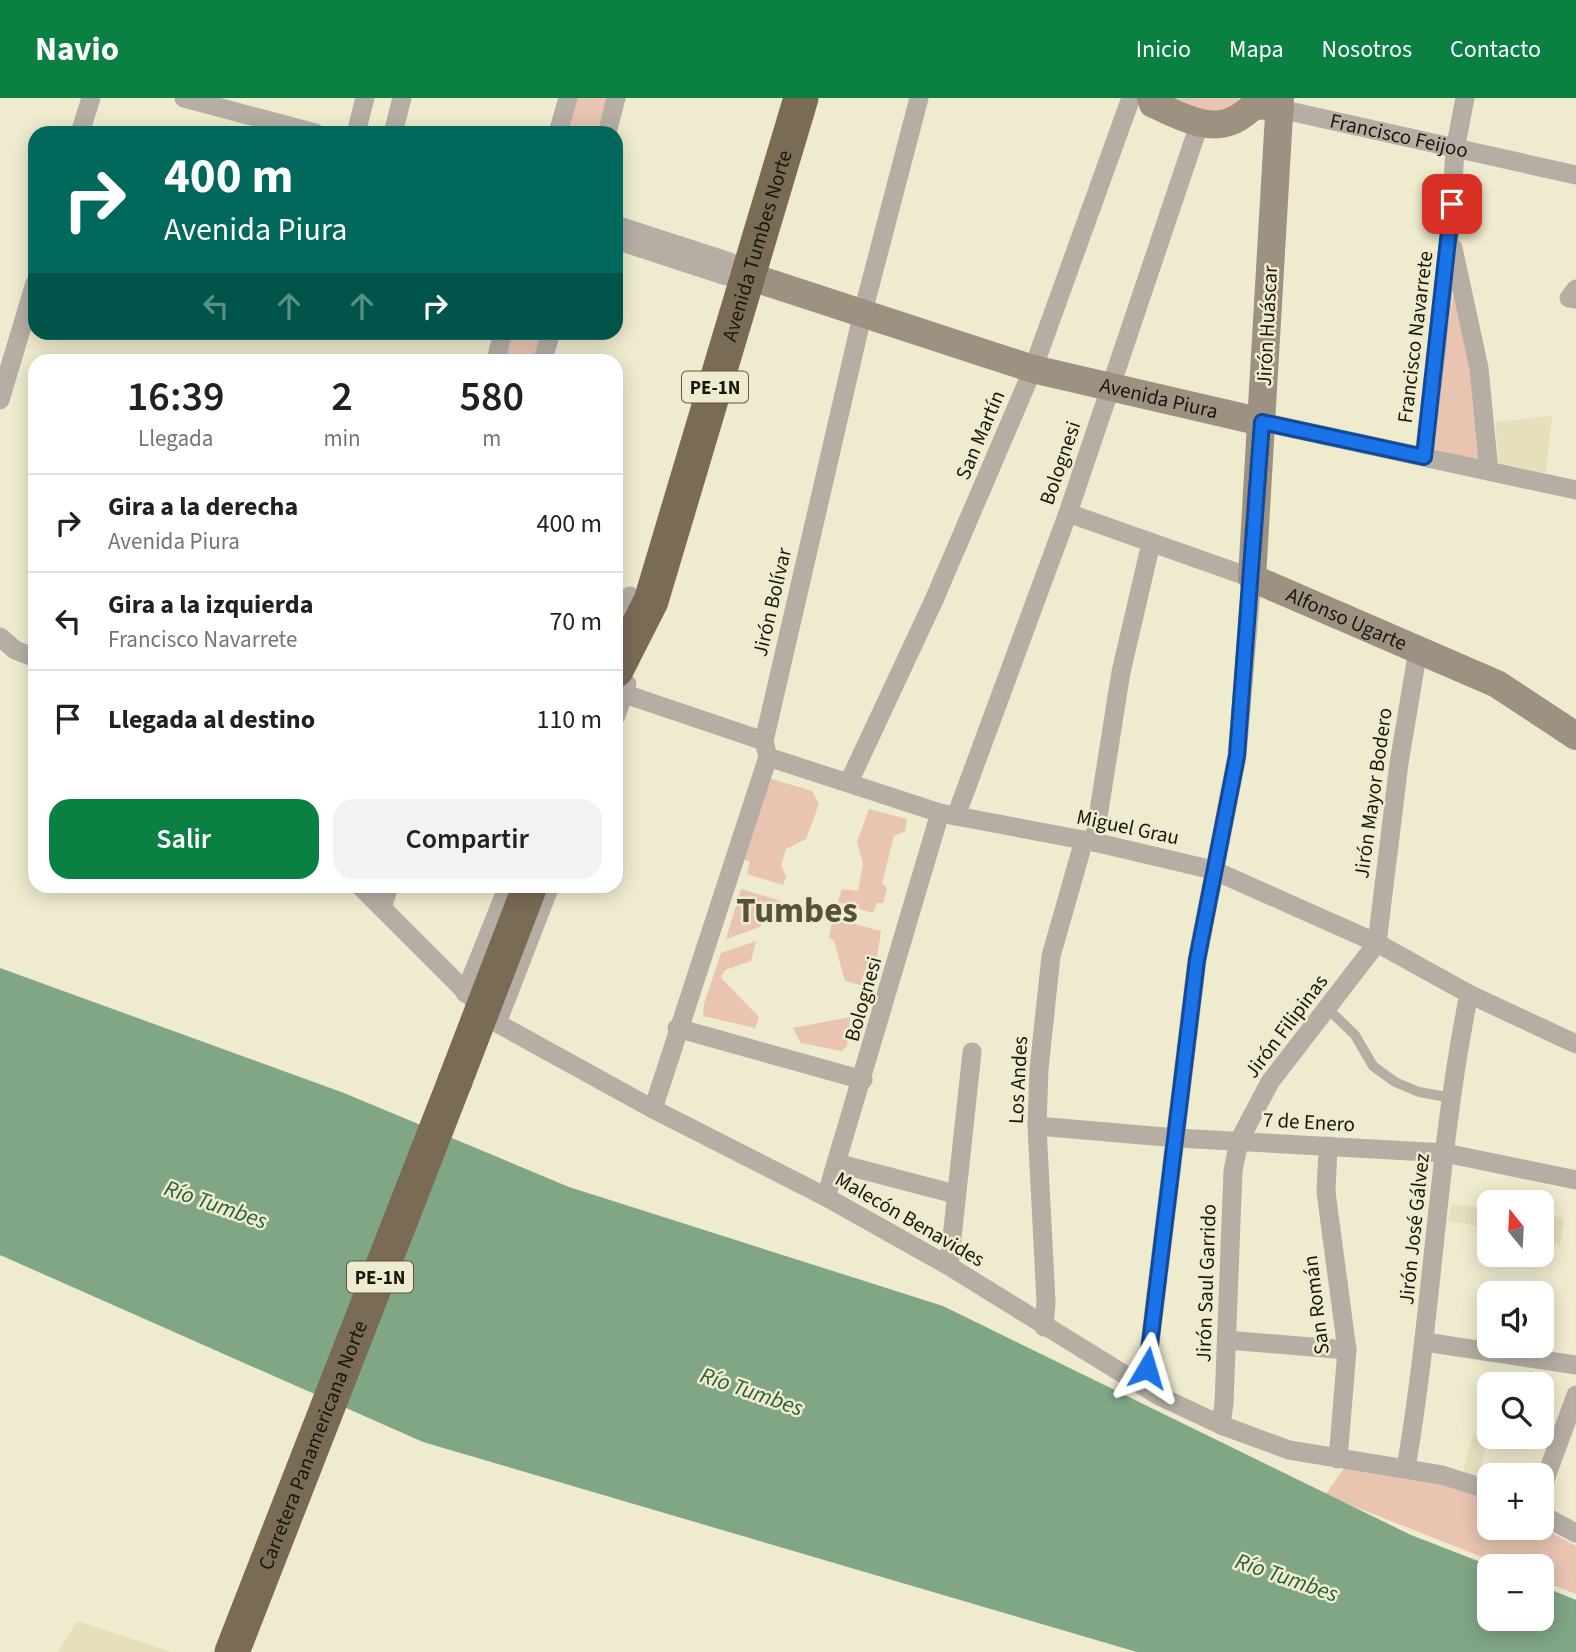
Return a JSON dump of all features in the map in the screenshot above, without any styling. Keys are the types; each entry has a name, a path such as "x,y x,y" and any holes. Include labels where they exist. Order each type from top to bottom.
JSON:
{"highway":[{"name":"Avenida Tumbes Norte","path":"623,633 735,271 779,98"},
{"name":"Avenida Tumbes Norte","path":"735,271 802,98"},
{"name":"Avenida Tumbes Norte","path":"623,661 632,607"},
{"name":"Carretera Panamericana Norte","path":"232,1652 527,893"}],"main road":[{"name":"Francisco Feijoo","path":"1150,98 1153,104 1200,122 1229,122 1252,106 1280,103"},
{"name":"Jirón Huáscar","path":"1252,578 1280,103"},
{"name":"Avenida Piura","path":"735,271 1033,369 1262,422"},
{"name":"Alfonso Ugarte","path":"1252,578 1497,684 1576,736"}],"street":[{"path":"82,126 91,98"},
{"path":"358,126 365,98"},
{"path":"395,126 402,98"},
{"path":"560,126 568,98"},
{"path":"609,126 616,98"},
{"name":"Jirón Bolívar","path":"653,1109 766,749 863,312 919,98"},
{"name":"San Martín","path":"849,782 934,600 1033,369 1131,98"},
{"name":"Francisco Navarrete","path":"1424,457 1450,230 1455,150 1465,98"},
{"path":"196,100 290,126"},
{"name":"Francisco Feijoo","path":"1280,103 1455,150 1576,175"},
{"name":"Bolognesi","path":"826,1196 948,814 1068,513 1200,122"},
{"name":"Avenida Piura","path":"623,228 735,271"},
{"path":"1450,230 1479,368 1489,471"},
{"name":"Avenida Piura","path":"623,242 735,271"},
{"path":"1576,289 1569,298 1576,299"},
{"path":"0,400 28,306"},
{"name":"Avenida Piura","path":"1262,422 1576,490"},
{"name":"Alfonso Ugarte","path":"1068,513 1252,578"},
{"name":"Los Andes","path":"1044,1327 1046,1303 1037,1126 1039,1069 1051,956 1089,841 1121,672 1151,543"},
{"name":"Jirón Huáscar","path":"1135,1382 1147,1368 1197,960 1237,756 1252,578"},
{"path":"0,637 15,650 28,655"},
{"name":"Jirón Mayor Bodero","path":"1377,943 1399,763 1418,650"},
{"name":"Miguel Grau","path":"623,687 849,782 948,814 1089,841 1213,870 1377,943 1469,994 1576,1044"},
{"name":"Malecón Benavides","path":"367,893 497,1023 653,1109 826,1196 949,1266 1135,1382 1220,1425 1289,1450 1406,1468 1477,1487"},
{"path":"382,908 387,893"},
{"path":"466,993 505,893"},
{"path":"497,1023 547,893"},
{"name":"Jirón Filipinas","path":"1239,1141 1270,1082 1377,943"},
{"name":"Jirón José Gálvez","path":"1406,1468 1425,1342 1452,1098 1469,994"},
{"path":"677,1028 863,1080"},
{"path":"949,1266 972,1052"},
{"name":"7 de Enero","path":"1037,1126 1177,1138 1445,1153 1576,1180"},
{"name":"Jirón Saul Garrido","path":"1220,1425 1227,1340 1233,1171 1239,1141"},
{"name":"San Román","path":"1328,1146 1326,1192 1347,1350 1338,1459"},
{"path":"836,1163 955,1194"},
{"path":"1227,1340 1347,1350"},
{"path":"1425,1342 1576,1366"},
{"path":"1551,1463 1576,1395"},
{"path":"1554,1520 1576,1530"}],"lane":[{"path":"1327,1008 1355,1035 1373,1066 1395,1082 1419,1092 1452,1098"}],"shaded area":[{"path":"572,98 607,98 599,126 564,126"},
{"path":"1159,98 1240,98 1218,117"},
{"path":"1457,293 1462,297 1482,458 1475,460 1431,448 1453,297"},
{"path":"511,340 544,340 540,354 507,354"},
{"path":"1552,416 1546,473 1499,463 1495,422"},
{"path":"769,778 812,791 819,804 806,839 786,849 781,865 786,877 783,885 747,874 750,862 740,858"},
{"path":"869,809 907,819 905,831 894,836 882,883 887,888 883,903 877,903 873,913 838,902 842,889 858,891 863,864 857,842"},
{"path":"741,889 781,901 777,912 764,918 760,927 726,939"},
{"path":"833,918 881,931 877,958 868,962 860,985 845,981 834,941 829,937"},
{"path":"756,941 751,961 725,970 721,978 759,1017 755,1028 703,1016 704,1004 721,953"},
{"path":"850,1017 847,1046 841,1051 801,1043 793,1028"},
{"path":"1452,1204 1477,1207 1477,1226 1448,1221"},
{"path":"1554,1216 1564,1218 1560,1245 1554,1244"},
{"path":"1473,1435 1477,1436 1477,1449 1485,1449 1482,1463 1477,1463 1477,1481 1462,1475"},
{"path":"1347,1464 1469,1489 1477,1493 1477,1540 1554,1540 1554,1534 1576,1546 1576,1594 1554,1586 1554,1554 1477,1555 1325,1495"},
{"path":"77,1621 172,1652 58,1652"}],"water":[{"name":"Río Tumbes","path":"0,968 344,1093 569,1187 943,1306 1411,1535 1477,1561 1477,1631 1554,1631 1554,1591 1576,1600 1576,1652 1137,1652 423,1442 0,1255"}],"district":[{"name":"Tumbes","path":"797,910"}],"route":[{"path":"1147,1368 1197,960 1237,756 1262,422 1424,457 1452,204"}]}
